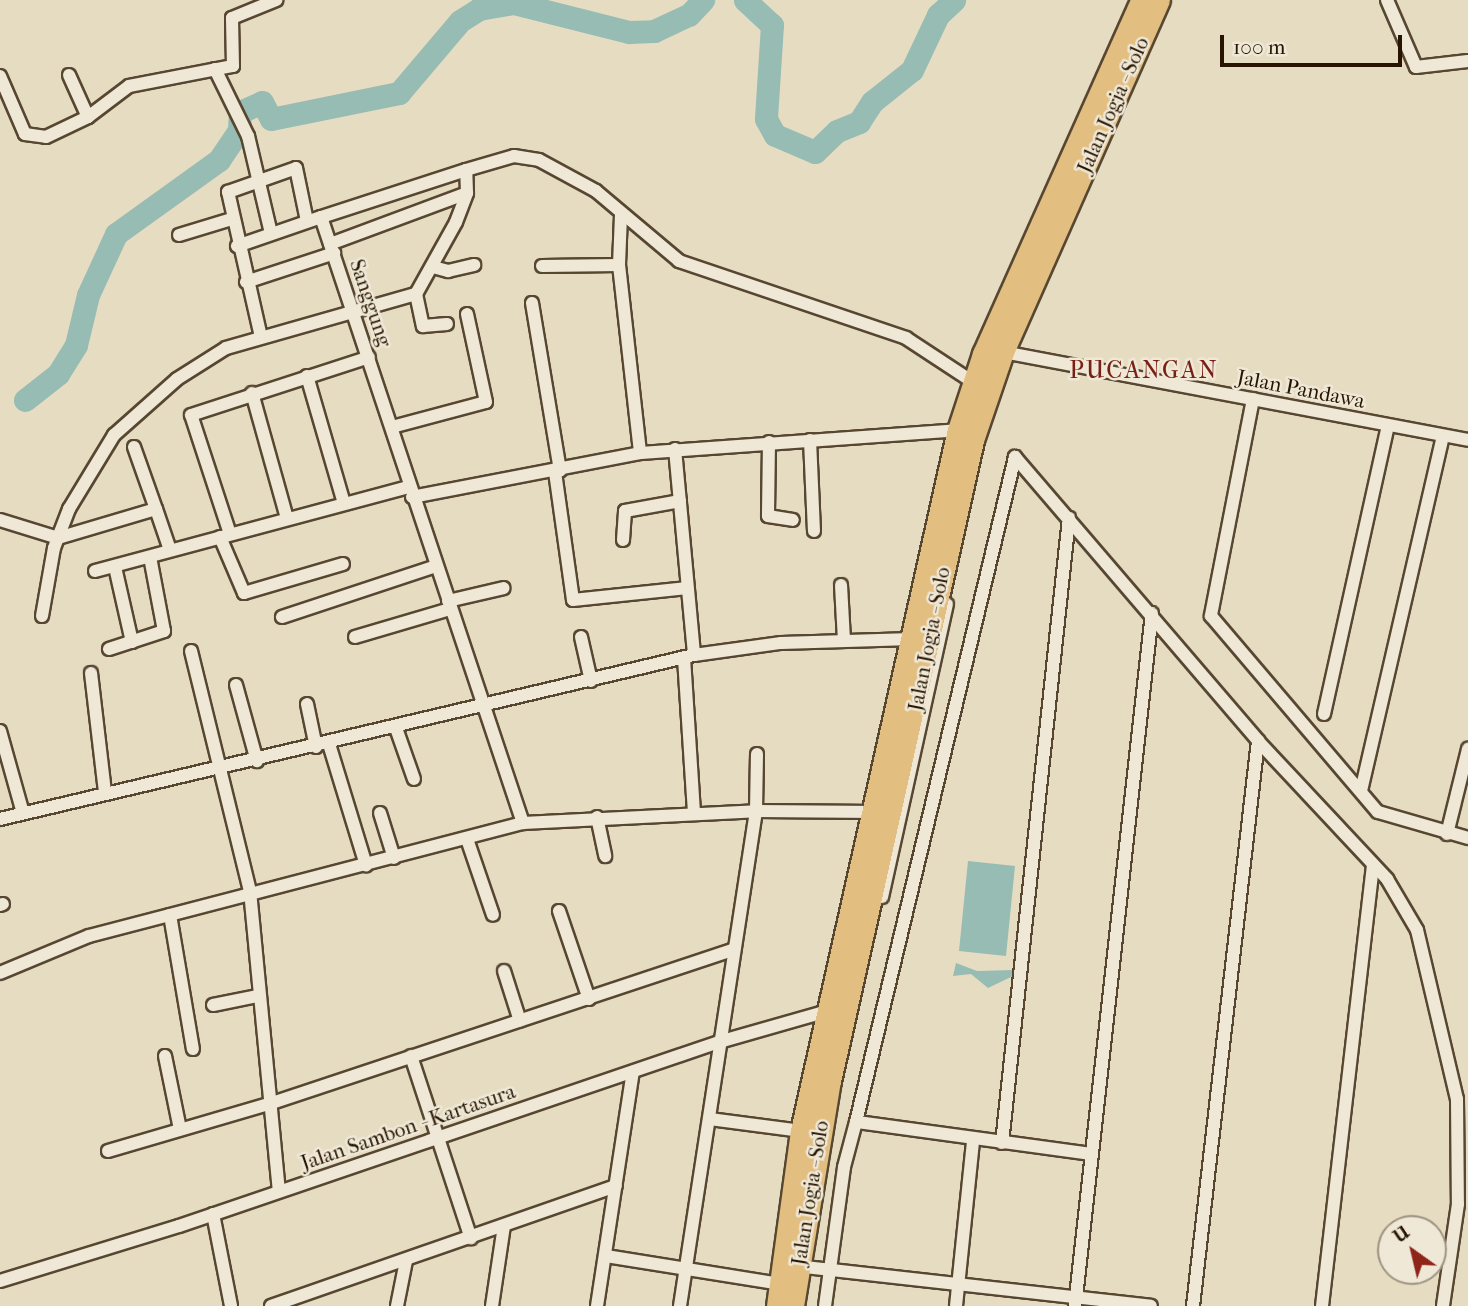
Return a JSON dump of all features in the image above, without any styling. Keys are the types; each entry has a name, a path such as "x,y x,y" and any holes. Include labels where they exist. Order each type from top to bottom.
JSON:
{"highway":[{"name":"Jalan Jogja - Solo","path":"882,813 912,639 965,435 1003,352 1081,158 1140,0"},
{"name":"Jalan Jogja - Solo","path":"793,1306 792,1270 802,1131 836,1011 882,813 965,435 973,382 1158,0"},
{"name":"Jalan Jogja - Solo","path":"777,1306 792,1270 836,1011"}],"street":[{"path":"1387,0 1416,67 1468,61"},
{"path":"1,82 28,137 46,136 88,117 129,86 235,64 232,18 272,1"},
{"path":"215,69 248,136 271,233"},
{"path":"69,75 88,117"},
{"path":"237,246 307,221 514,156 539,160 596,191 621,215 679,261 906,338 973,382"},
{"path":"261,337 237,246 228,192 257,180 297,169 307,221"},
{"path":"42,616 58,538 114,435 195,366 261,337 354,315 415,294 433,267 467,193 466,170"},
{"path":"246,282 467,193"},
{"path":"621,215 619,265 640,453"},
{"name":"Sanggung","path":"321,217 369,357 481,709 523,823"},
{"path":"179,234 232,219"},
{"path":"433,267 448,271 474,265"},
{"path":"542,266 619,265"},
{"path":"415,294 423,326 447,324"},
{"path":"532,303 558,471 573,600 687,588"},
{"path":"392,428 486,402 467,314"},
{"name":"Jalan Pandawa","path":"1003,352 1468,440"},
{"path":"343,564 244,593 191,415 369,357"},
{"path":"307,376 344,503"},
{"path":"252,393 287,518"},
{"path":"1252,399 1211,614 1386,818 1468,838"},
{"path":"1324,714 1388,426"},
{"path":"95,571 344,503 558,471 640,453 769,442 965,435 976,464 838,1083 792,1270 803,1306"},
{"path":"1361,791 1443,436"},
{"path":"810,440 814,531"},
{"path":"769,442 768,516 793,520"},
{"path":"134,447 170,550"},
{"path":"675,449 687,588 694,813"},
{"path":"825,1306 844,1167 1011,459 1018,460 1152,613 1258,741 1373,864 1417,930 1457,1099 1458,1204 1443,1306"},
{"path":"623,540 624,512 680,501"},
{"path":"2,521 58,538 156,509"},
{"path":"1002,1143 1069,518"},
{"path":"109,649 165,630 150,557"},
{"path":"282,617 436,566"},
{"path":"115,567 132,642"},
{"path":"841,585 844,640"},
{"path":"355,637 504,588"},
{"path":"1076,1301 1152,613"},
{"path":"581,637 591,681"},
{"path":"0,818 29,808 221,769 481,709 689,657 844,640 912,639"},
{"path":"191,651 250,891 258,996 279,1191"},
{"path":"92,673 106,793"},
{"path":"236,685 257,761"},
{"path":"307,704 366,865"},
{"path":"396,728 414,779"},
{"path":"0,731 29,808"},
{"path":"1193,1306 1258,741"},
{"path":"1447,834 1468,748"},
{"path":"680,1306 755,811 757,754"},
{"path":"0,973 73,941 250,891 366,865 523,823 597,817 755,811 882,813"},
{"path":"380,813 394,858"},
{"path":"597,817 605,856"},
{"path":"467,839 493,915"},
{"path":"1322,1306 1373,864"},
{"path":"559,911 589,999"},
{"path":"170,915 193,1049"},
{"path":"108,1151 269,1104 734,949"},
{"path":"504,971 520,1021"},
{"path":"213,1005 258,996"},
{"name":"Jalan Sambon - Kartasura","path":"6,1279 212,1214 719,1042 836,1011"},
{"path":"165,1056 180,1129"},
{"path":"411,1056 471,1238"},
{"path":"597,1306 632,1072"},
{"path":"710,1119 802,1131"},
{"path":"856,1122 974,1141 1091,1154"},
{"path":"956,1306 974,1141"},
{"path":"271,1306 310,1300 406,1261 616,1186"},
{"path":"212,1214 231,1306"},
{"path":"492,1306 504,1226"},
{"path":"606,1256 686,1268 829,1272 1076,1301 1151,1306"},
{"path":"397,1306 406,1261"}],"water":[{"path":"968,861 1015,866 1006,956 959,951"},
{"path":"956,963 977,971 1014,970 1013,976 988,988 971,974 953,976"}],"waterway":[{"path":"25,400 58,374 76,345 88,295 116,234 219,160 239,130 240,112 262,102 271,119 399,93 460,21 479,9 514,3 629,32 654,31 689,15 703,0"},
{"path":"745,0 772,25 766,119 775,135 815,152 837,131 859,122 872,102 912,70 938,15 954,0"}],"district":[{"name":"PUCANGAN","path":"1144,371"}]}
